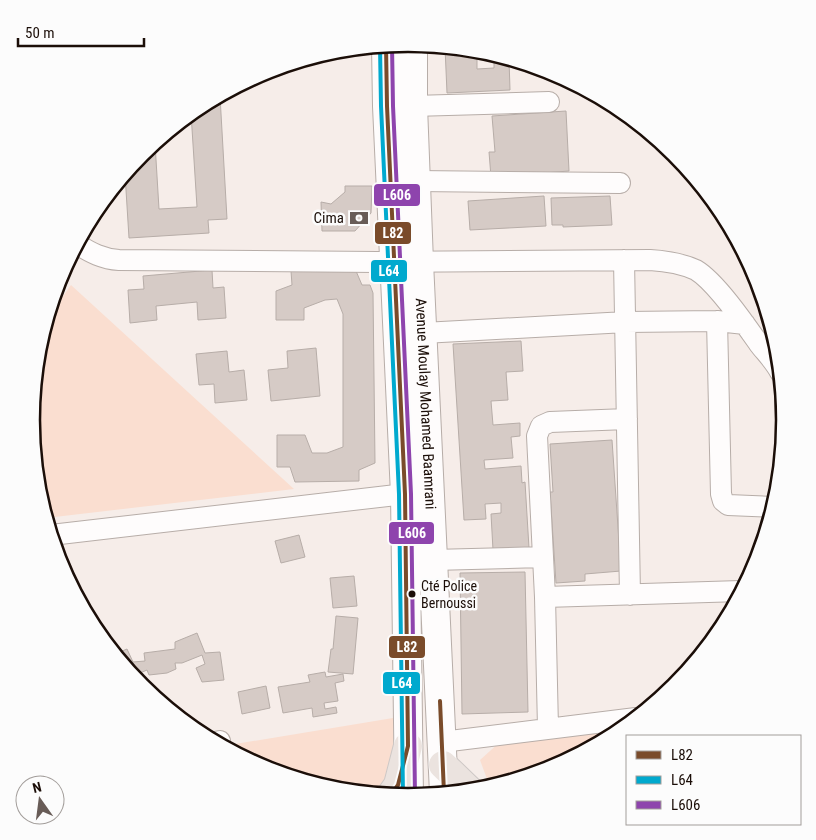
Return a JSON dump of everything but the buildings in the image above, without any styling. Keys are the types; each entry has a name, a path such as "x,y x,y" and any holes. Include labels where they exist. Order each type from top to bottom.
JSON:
{"main road":[{"path":"396,788 408,746"},
{"path":"442,754 464,784"}],"street":[{"name":"Avenue Moulay Mohamed Baamrani","path":"413,52 416,181 406,262 423,333 444,786"},
{"name":"Avenue Moulay Mohamed Baamrani","path":"387,53 406,262 405,494 409,788"},
{"path":"413,106 549,102"},
{"path":"416,181 620,183"},
{"path":"83,247 109,259 406,262 668,261 682,264 696,271 714,286 771,360"},
{"path":"624,260 630,595"},
{"path":"423,333 626,322 717,321 745,324"},
{"path":"717,321 723,501 728,505 765,507"},
{"path":"548,728 545,597 537,436 541,426 550,422 627,420"},
{"path":"59,534 405,494"},
{"path":"433,560 542,557"},
{"path":"545,597 733,592"},
{"path":"442,754 548,728 621,720"}],"shaded area":[{"path":"71,285 294,489 54,517 43,468 40,420 43,372 47,348 61,299"},
{"path":"393,718 393,772 378,787 336,781 267,760 234,744"},
{"path":"607,729 592,739 549,760 487,779 480,760 501,741"}],"transit line":[{"name":"L64","path":"380,53 399,494 403,788"},
{"name":"L82","path":"386,53 405,494 408,746 396,788"},
{"name":"L606","path":"392,53 411,494 415,788"},
{"name":"L82","path":"440,701 444,786"}],"place":[{"name":"Cima","path":"359,218"},
{"name":"Cté Police Bernoussi","path":"412,594"}]}
